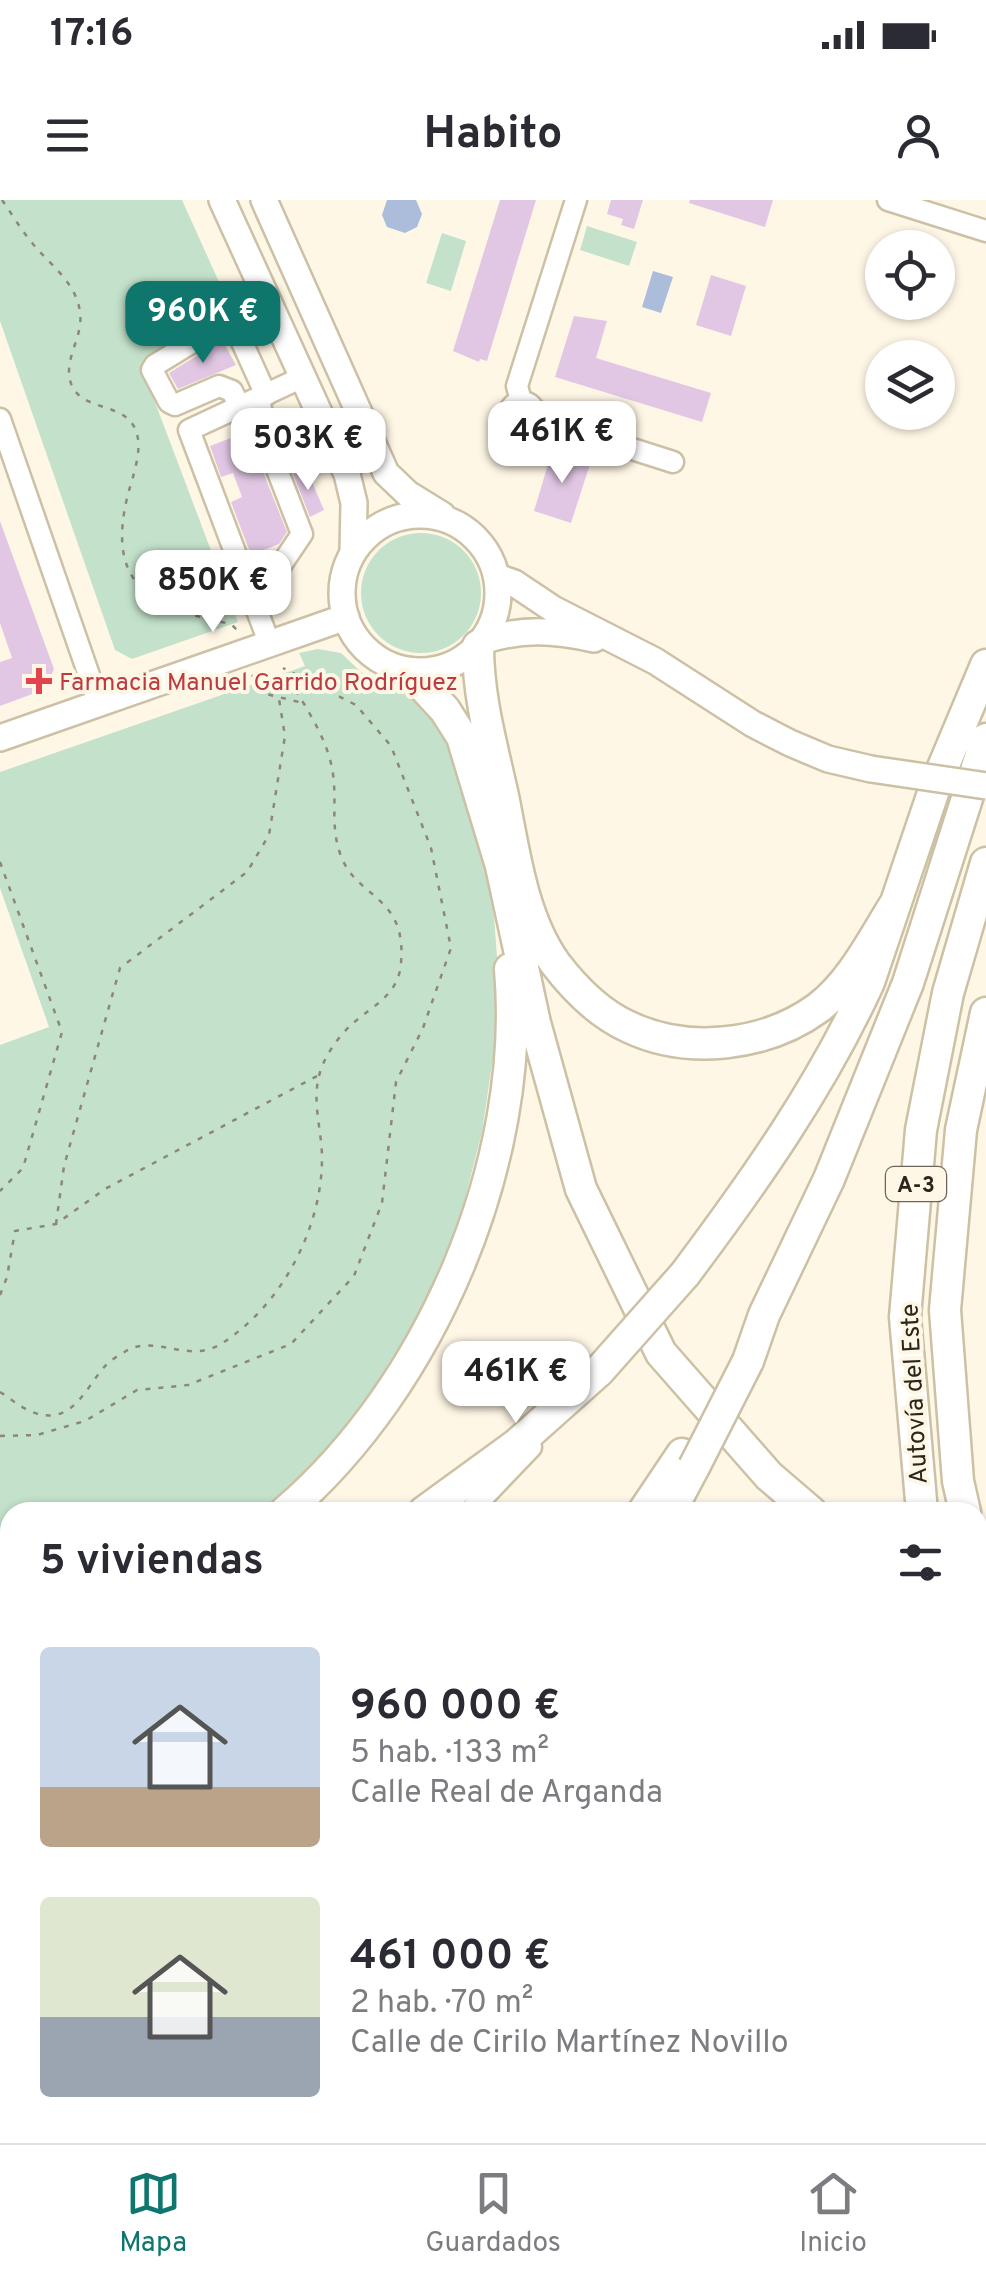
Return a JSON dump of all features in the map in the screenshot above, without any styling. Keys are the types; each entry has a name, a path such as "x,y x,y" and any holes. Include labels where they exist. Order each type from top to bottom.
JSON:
{"highway":[{"path":"480,644 478,683 533,918 553,960 576,987 629,1028 674,1040 722,1044 770,1033 819,1007 854,970 895,904"},
{"path":"438,1502 516,1445 599,1371 685,1274 764,1169 854,1014 936,784 986,666"},
{"path":"411,673 462,737 501,866 535,1023 581,1188 661,1352 770,1476 800,1502"},
{"path":"673,1502 688,1460 829,1179 908,983 986,739"},
{"name":"Autovía del Este","path":"921,1502 905,1317 920,1130 948,993 986,863"},
{"path":"294,1502 364,1428 413,1358 447,1293 470,1234 497,1143 510,1059 511,983 501,866"},
{"name":"Autovía del Este","path":"963,1502 945,1310 961,1130 986,1014"},
{"path":"651,1502 688,1460"}],"main road":[{"path":"222,200 352,488 353,551 344,576 346,618 359,642 380,662 411,673 436,672 458,665 480,644 507,633 540,629 618,644"},
{"path":"264,200 386,472 408,494 461,526 485,547 497,577 497,606 480,644"},
{"path":"353,551 368,533 385,522 426,514 446,518"},
{"path":"497,577 514,582 553,609 655,661 752,724 790,743 828,759 870,769 986,786"},
{"path":"0,738 346,618"}],"street":[{"path":"276,226 282,200"},
{"path":"576,200 517,386 521,401 510,408 509,417 514,424 526,428 535,418 672,462"},
{"path":"888,200 986,231"},
{"path":"254,400 219,386 174,405 152,370 222,324 237,331 254,400 302,534 254,605"},
{"path":"270,644 189,430 303,377"},
{"path":"0,419 99,704"},
{"path":"477,1502 599,1371"}],"path":[{"path":"2,200 32,244 66,278 80,309 80,334 68,366 73,388 87,401 121,412 137,432 137,459 120,526 122,552 132,577 152,598 182,614 231,624"},
{"path":"0,1392 34,1413 59,1414 84,1398 108,1363 132,1348 154,1346 191,1354 218,1345 249,1321 275,1292 310,1227 320,1187 322,1156 316,1113 319,1076 332,1048 350,1026 381,1004 398,980 402,962 398,928 387,905 342,859 332,821 333,774 316,724 283,668 356,705 392,746 430,848 451,948 423,1028 396,1082 382,1203 354,1276 291,1344 188,1385 137,1390 85,1421 37,1435 0,1436"},
{"path":"253,678 260,690 279,699 303,703"},
{"path":"56,1224 64,1166 120,968 247,872 269,835 285,736 279,699"},
{"path":"0,862 62,1032 23,1168 0,1190"},
{"path":"0,1295 15,1231 56,1224 106,1189 319,1076"}],"green space":[{"path":"0,200 182,200 233,313 141,365 238,622 132,659 115,650 0,321"},
{"path":"587,226 637,242 629,266 580,250"},
{"path":"442,233 466,241 451,291 426,283"},
{"path":"421,533 444,538 463,551 476,570 481,593 476,616 463,635 444,648 421,653 398,648 379,635 366,616 361,593 366,570 379,551 398,538"},
{"path":"318,649 341,653 362,673 419,696 457,741 492,890 498,970 496,1037 482,1132 459,1222 419,1314 359,1411 277,1502 0,1502 0,1045 49,1027 0,888 0,772 305,666 299,653"}],"water":[{"path":"387,200 416,200 422,214 417,227 405,233 387,227 382,215"},
{"path":"653,271 673,277 661,313 642,307"}],"building":[{"path":"500,200 536,200 487,361 479,362 453,351"},
{"path":"611,200 643,200 634,229 621,225 623,219 607,214"},
{"path":"773,200 765,227 689,203"},
{"path":"711,275 746,286 731,336 696,325"},
{"path":"574,316 607,321 596,358 711,393 702,422 555,377"},
{"path":"222,340 236,365 178,389 169,373"},
{"path":"252,430 287,532 279,544 251,555 231,502 242,497 233,473 221,477 210,446"},
{"path":"553,448 591,461 571,523 534,511"},
{"path":"306,468 324,510 310,517 293,474"},
{"path":"0,521 54,669 46,689 0,706 0,662 12,658 0,623"}],"place":[{"name":"Farmacia Manuel Garrido Rodríguez","path":"39,681"}]}
